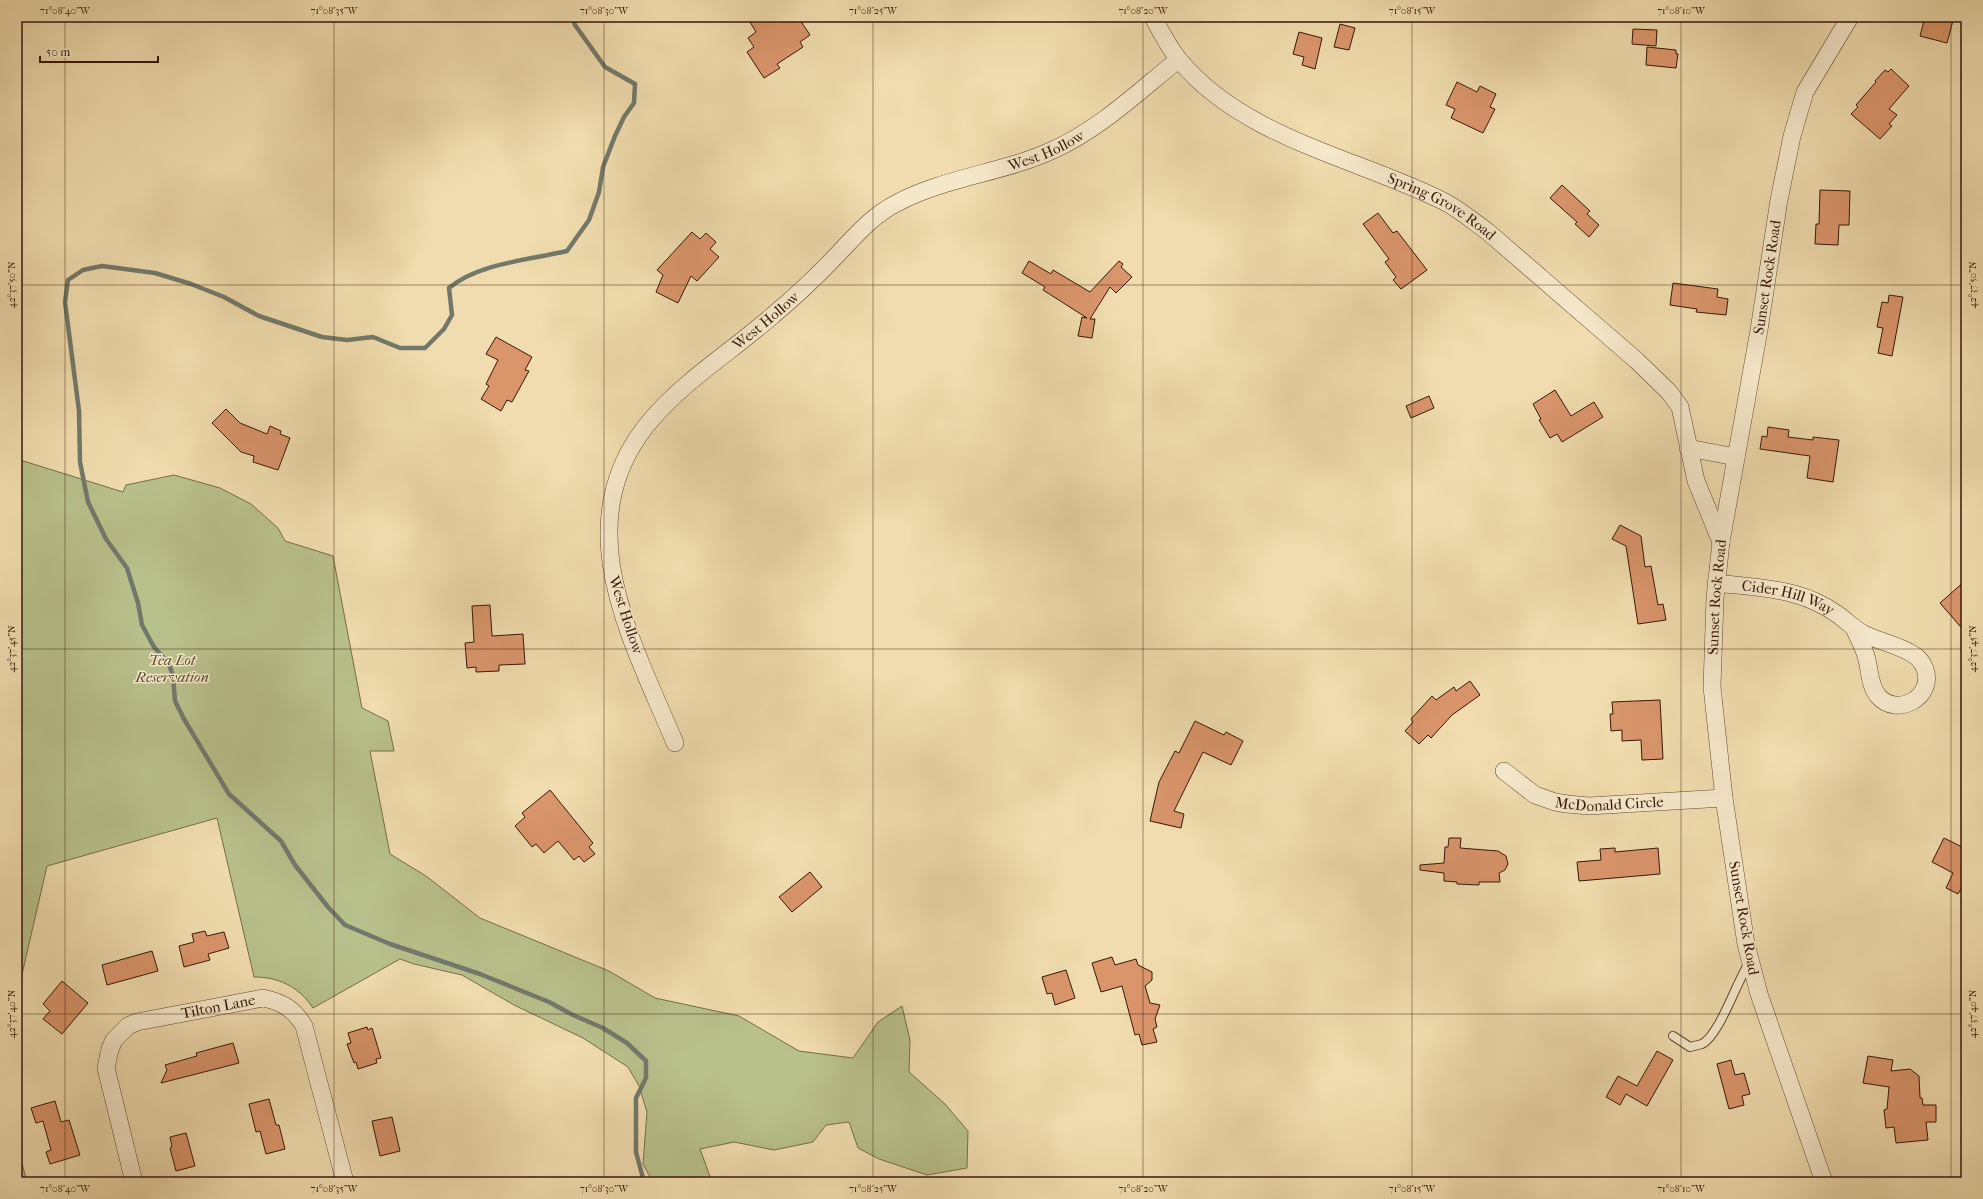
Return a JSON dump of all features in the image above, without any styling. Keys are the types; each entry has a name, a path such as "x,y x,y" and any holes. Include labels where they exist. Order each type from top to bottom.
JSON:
{"street":[{"name":"Spring Grove Road","path":"1153,17 1178,60 1219,98 1262,124 1443,201 1465,214 1488,232 1636,360 1668,392 1680,407 1696,481 1721,542"},
{"name":"Sunset Rock Road","path":"1824,1182 1749,963 1724,798 1712,687 1712,643 1716,583 1721,542 1779,200 1792,136 1805,92 1850,17"},
{"name":"West Hollow","path":"675,743 620,610 609,558 610,517 615,489 623,465 643,430 677,394 772,317 811,281 877,215 919,192 1019,163 1063,145 1099,123 1178,60"},
{"path":"1688,448 1736,457"},
{"name":"Cider Hill Way","path":"1716,583 1795,594 1829,609 1854,628 1876,640 1910,652 1918,657 1925,668 1926,677 1925,686 1918,697 1911,703 1898,705 1885,702 1878,696 1872,684 1866,656 1854,628"},
{"name":"McDonald Circle","path":"1504,771 1536,795 1566,804 1589,806 1724,798"},
{"name":"Tilton Lane","path":"134,1182 107,1078 107,1058 114,1040 128,1026 137,1022 263,998 282,1003 290,1009 304,1026 345,1182"}],"lane":[{"path":"1673,1036 1690,1047 1703,1043 1716,1030 1742,973 1749,963"}],"green space":[{"name":"Tea Lot Reservation","path":"17,459 123,492 126,485 174,475 220,488 251,504 278,528 285,541 333,556 362,708 388,721 394,751 370,751 390,854 426,876 480,918 609,971 655,998 739,1016 799,1051 853,1058 878,1022 902,1006 910,1040 909,1072 945,1104 968,1131 967,1168 927,1175 879,1159 858,1148 849,1122 826,1125 813,1142 774,1150 734,1142 700,1149 712,1182 653,1182 643,1164 647,1112 639,1086 628,1067 583,1038 514,1005 462,975 414,964 400,959 313,1008 301,994 288,985 272,979 254,977 217,818 47,866 17,996"},
{"path":"17,1145 27,1182 20,1182 17,1172"}],"building":[{"path":"757,17 798,17 810,35 800,42 803,47 777,64 780,68 764,78 747,52 754,47 748,38 756,32 750,22"},
{"path":"1925,17 1954,17 1947,43 1920,36"},
{"path":"1340,24 1355,28 1349,50 1334,47"},
{"path":"1633,29 1657,30 1656,46 1632,44"},
{"path":"1299,32 1322,38 1315,69 1302,65 1304,57 1293,54"},
{"path":"1647,47 1676,50 1676,54 1678,54 1676,68 1646,65"},
{"path":"1891,69 1909,86 1889,109 1897,115 1889,124 1892,126 1880,139 1851,114 1858,107 1856,105 1876,82 1875,81 1885,70 1888,72"},
{"path":"1457,82 1477,92 1480,86 1496,94 1490,107 1495,109 1483,133 1451,118 1455,109 1446,105"},
{"path":"1562,185 1590,211 1587,214 1599,225 1589,237 1575,224 1577,222 1550,198"},
{"path":"1820,190 1850,191 1849,225 1839,225 1838,245 1815,244 1816,224 1819,224"},
{"path":"1378,213 1393,233 1397,231 1427,270 1401,289 1393,280 1396,277 1385,262 1389,259 1363,224"},
{"path":"692,232 700,239 706,233 716,242 710,249 719,257 697,281 691,276 678,303 656,292 663,275 657,270"},
{"path":"1029,261 1051,274 1053,270 1090,292 1119,261 1123,264 1121,267 1132,277 1116,293 1110,287 1090,319 1095,319 1092,338 1078,336 1082,317 1087,318 1043,290 1045,287 1022,273"},
{"path":"1673,283 1718,289 1717,297 1728,299 1726,315 1696,312 1697,309 1670,305"},
{"path":"1889,295 1903,297 1892,356 1878,353 1883,328 1877,327 1882,302 1888,303"},
{"path":"496,337 532,357 525,370 529,371 512,402 507,400 501,411 481,399 489,386 486,384 498,360 486,354"},
{"path":"1555,390 1571,416 1594,402 1603,417 1562,442 1557,434 1550,438 1539,420 1541,419 1533,404"},
{"path":"1429,396 1434,408 1411,418 1406,406"},
{"path":"226,409 240,423 267,434 270,426 281,431 280,434 290,438 278,470 253,462 254,456 241,452 212,423"},
{"path":"1768,427 1789,430 1788,437 1813,440 1813,437 1839,440 1833,482 1807,478 1810,456 1760,449 1762,436 1767,437"},
{"path":"1620,525 1641,536 1645,567 1651,566 1658,605 1663,604 1666,620 1638,624 1626,546 1612,539"},
{"path":"1966,580 1966,633 1940,603"},
{"path":"490,605 492,636 523,634 525,664 499,665 499,671 476,672 476,667 467,668 465,643 474,642 472,606"},
{"path":"1470,681 1480,695 1452,715 1431,738 1428,735 1419,744 1405,731 1413,722 1411,719 1432,696 1436,700 1454,687 1456,691"},
{"path":"1660,700 1663,759 1642,760 1641,740 1622,741 1622,730 1611,731 1610,714 1613,714 1612,702"},
{"path":"1195,721 1224,735 1226,732 1243,741 1231,765 1203,752 1174,811 1184,814 1181,828 1150,821 1159,782 1175,751 1179,753"},
{"path":"550,790 593,843 589,847 595,854 584,862 579,856 574,860 558,841 544,853 536,844 532,847 515,826 525,817 522,813"},
{"path":"1449,838 1461,838 1460,848 1498,851 1506,856 1508,864 1505,870 1499,873 1500,882 1479,882 1479,885 1457,884 1457,882 1444,881 1444,873 1420,870 1420,865 1444,863 1445,847 1448,847"},
{"path":"1944,838 1966,849 1966,880 1958,894 1946,888 1953,873 1932,862"},
{"path":"1615,848 1615,852 1658,848 1660,874 1579,881 1577,862 1601,860 1600,849"},
{"path":"810,872 822,887 792,912 779,897"},
{"path":"205,931 207,936 224,932 229,948 208,954 210,960 184,967 179,946 194,942 192,934"},
{"path":"152,951 158,971 107,985 102,965"},
{"path":"1112,957 1115,965 1136,959 1138,965 1152,972 1152,980 1145,986 1150,1003 1160,1005 1155,1019 1157,1027 1153,1029 1157,1042 1142,1045 1139,1034 1135,1035 1122,986 1101,992 1092,963"},
{"path":"1066,970 1075,998 1055,1005 1052,993 1047,994 1042,977"},
{"path":"62,981 88,1003 62,1034 43,1019 50,1011 43,1004"},
{"path":"367,1027 368,1030 372,1028 381,1058 376,1059 377,1063 358,1069 356,1062 354,1063 347,1044 351,1043 348,1033"},
{"path":"233,1043 239,1063 161,1083 167,1070 165,1065 197,1056 196,1053"},
{"path":"1657,1051 1673,1060 1647,1106 1626,1094 1620,1105 1606,1097 1618,1076 1637,1086"},
{"path":"1868,1056 1893,1060 1891,1071 1910,1069 1919,1076 1920,1098 1922,1098 1923,1105 1936,1105 1936,1122 1926,1122 1928,1140 1896,1143 1894,1127 1886,1128 1884,1110 1887,1109 1889,1087 1863,1083"},
{"path":"1731,1060 1735,1075 1744,1073 1750,1094 1742,1096 1744,1105 1729,1109 1717,1064"},
{"path":"269,1099 276,1125 279,1125 285,1149 266,1154 260,1131 256,1132 249,1104"},
{"path":"55,1101 61,1122 69,1120 80,1155 50,1164 46,1152 51,1150 43,1121 36,1123 31,1108"},
{"path":"392,1117 400,1151 380,1156 372,1121"},
{"path":"186,1133 195,1166 176,1171 170,1148 172,1147 170,1137"}],"waterway":[{"path":"572,17 575,25 605,67 635,84 634,103 624,117 603,167 599,192 589,220 567,251 490,268 475,273 449,288 452,315 444,329 425,348 400,348 373,337 347,340 322,337 259,316 224,297 191,284 155,273 102,266 83,270 68,280 65,302 79,411 80,462 88,502 106,539 127,568 138,603 142,625 154,647 169,664 173,676 175,701 184,719 229,794 281,841 295,865 328,907 345,925 390,944 480,974 549,1002 573,1015 603,1028 627,1043 646,1061 646,1078 636,1098 636,1152 644,1182"}]}
